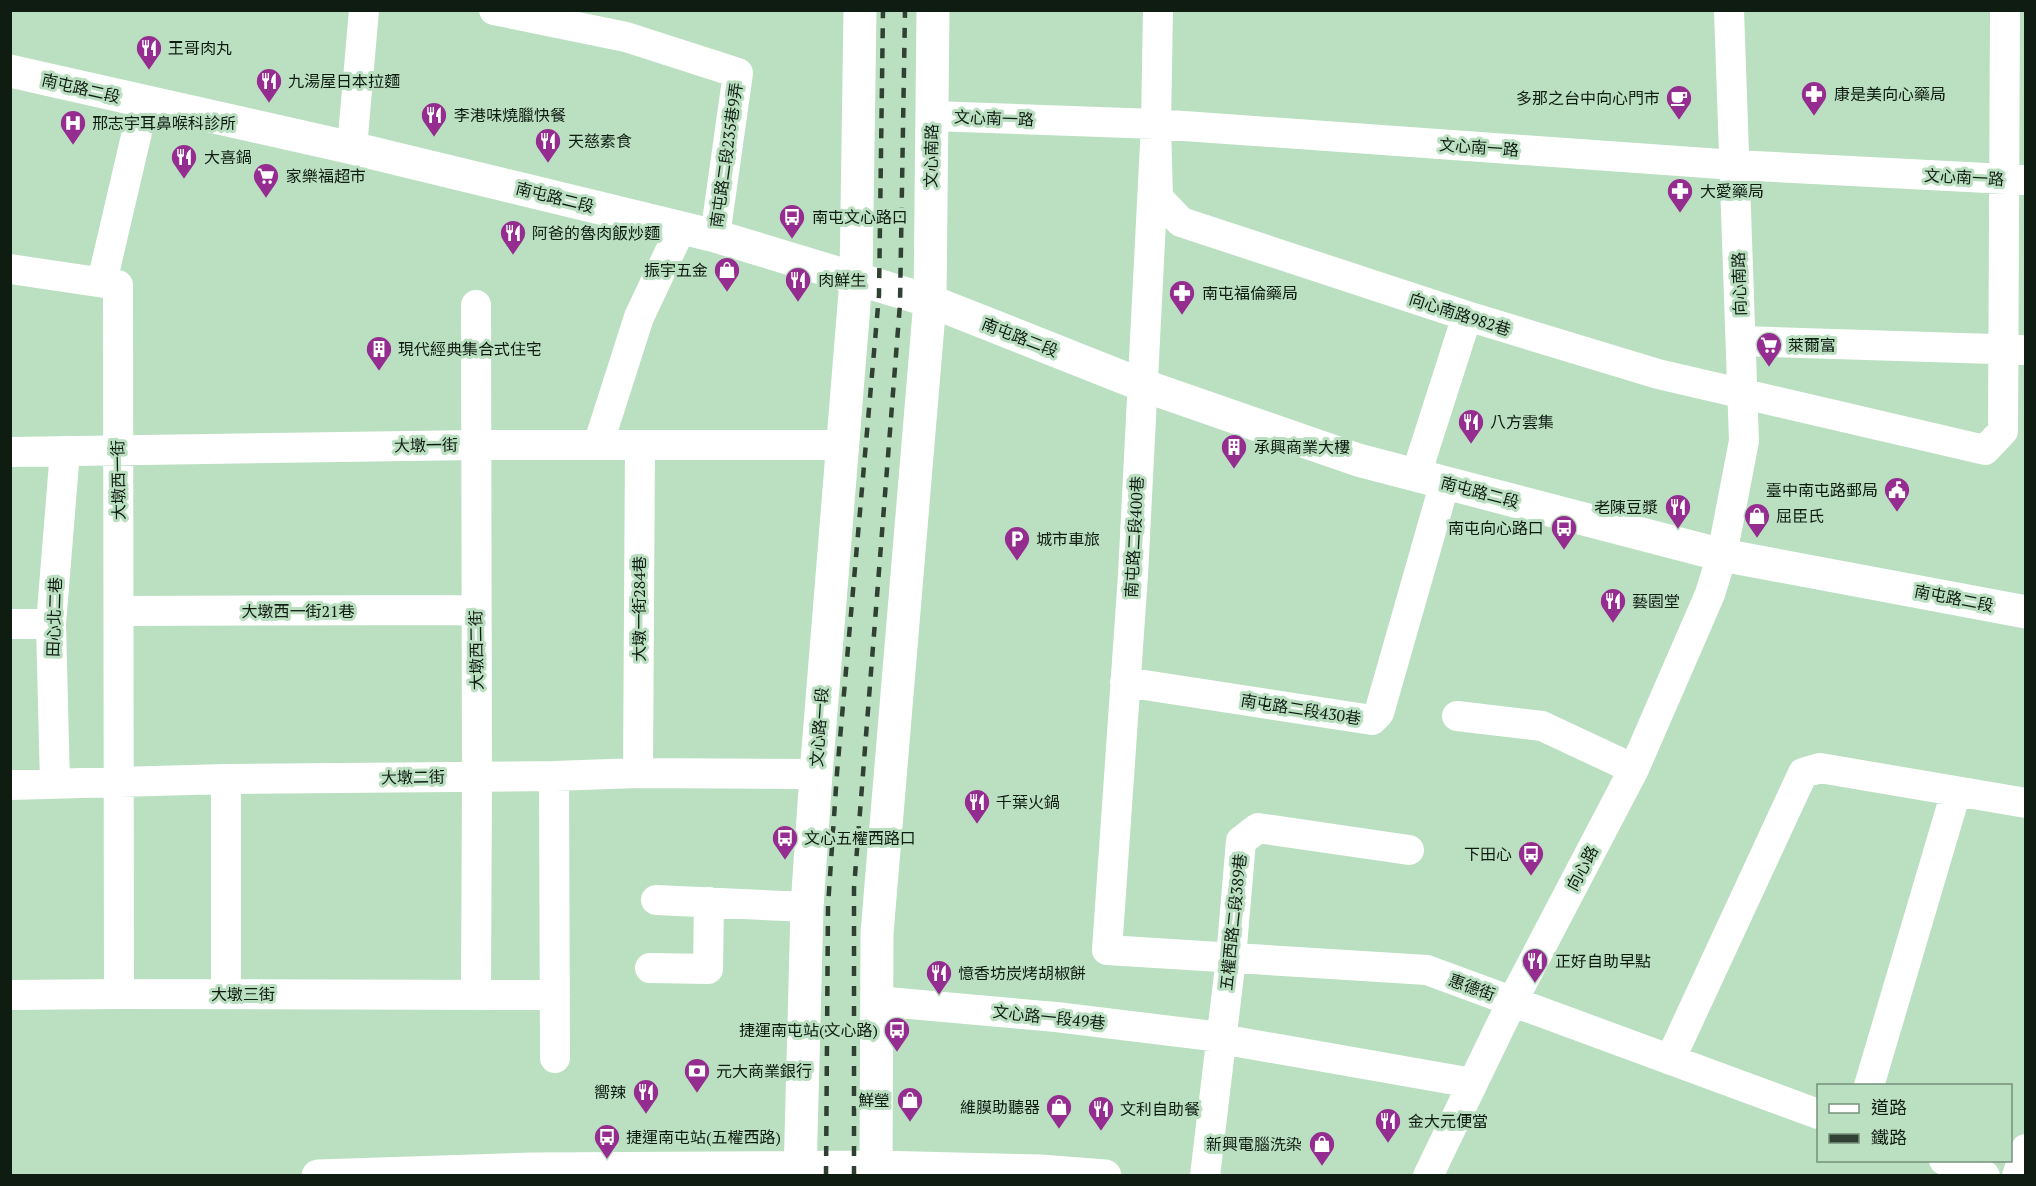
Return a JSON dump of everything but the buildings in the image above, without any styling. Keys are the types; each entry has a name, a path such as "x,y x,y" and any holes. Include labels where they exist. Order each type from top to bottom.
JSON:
{"main road":[{"path":"856,280 860,10"},
{"name":"文心南路","path":"930,301 933,10"},
{"name":"南屯路二段","path":"10,71 352,148 715,236 930,301 1142,384 1358,460 1722,555 2025,612"},
{"name":"文心路一段","path":"800,1172 807,907 856,280"},
{"path":"876,1172 878,933 930,301"},
{"path":"318,1176 532,1169 800,1172 1040,1171 1105,1176"}],"street":[{"path":"352,148 364,10"},
{"name":"南屯路二段235巷9弄","path":"494,10 627,24 738,73 715,236"},
{"path":"1156,124 1158,10"},
{"name":"向心南路","path":"1722,555 1744,441 1730,10"},
{"path":"1741,341 2014,350 2015,179 2005,10"},
{"path":"10,269 102,282 144,102"},
{"name":"文心南一路","path":"932,116 1156,124 1735,165 2015,179"},
{"name":"向心南路982巷","path":"1156,124 1158,198 1181,222 1467,316 1658,374 1984,450 2003,431 2014,350"},
{"name":"南屯路二段400巷","path":"1107,950 1133,575 1156,124"},
{"path":"598,445 639,317 681,228"},
{"name":"大墩西一街","path":"102,282 118,285 119,994"},
{"name":"大墩西二街","path":"476,305 476,995"},
{"path":"1430,479 1467,316"},
{"name":"大墩一街","path":"10,452 476,445 842,445"},
{"name":"大墩一街284巷","path":"638,773 640,445"},
{"name":"田心北二巷","path":"56,784 51,624 65,452"},
{"name":"南屯路二段430巷","path":"1125,682 1372,720 1379,713 1430,479"},
{"name":"向心路","path":"1428,1176 1512,1002 1634,769 1710,594 1722,555"},
{"name":"大墩西一街21巷","path":"120,612 476,610"},
{"path":"10,624 51,624"},
{"path":"1457,716 1542,726 1634,769"},
{"path":"1670,1060 1803,772 1820,768 2025,803"},
{"name":"大墩二街","path":"10,785 226,779 638,773 816,774"},
{"path":"554,776 555,1058"},
{"path":"226,779 226,994"},
{"path":"1870,1084 1956,792"},
{"name":"五權西路二段389巷","path":"1205,1176 1231,958 1241,841 1258,828 1409,850"},
{"path":"656,900 807,907"},
{"path":"650,968 708,969 709,902"},
{"name":"惠德街","path":"1107,950 1427,970 1817,1114"},
{"name":"大墩三街","path":"10,995 555,995"},
{"name":"文心路一段49巷","path":"876,1001 1056,1017 1221,1038 1472,1083"},
{"path":"2017,1176 2025,1149"},
{"path":"1947,1162 1985,1176"}],"railway":[{"path":"826,1176 828,906 837,773 879,295 883,10"},
{"path":"854,1176 854,888 900,304 905,10"}],"place":[{"name":"王哥肉丸","path":"149,71"},
{"name":"九湯屋日本拉麵","path":"269,104"},
{"name":"康是美向心藥局","path":"1814,117"},
{"name":"多那之台中向心門市","path":"1679,121"},
{"name":"李港味燒臘快餐","path":"434,138"},
{"name":"邢志宇耳鼻喉科診所","path":"73,146"},
{"name":"天慈素食","path":"548,164"},
{"name":"大喜鍋","path":"184,180"},
{"name":"家樂福超市","path":"266,199"},
{"name":"大愛藥局","path":"1680,214"},
{"name":"南屯文心路口","path":"792,240"},
{"name":"阿爸的魯肉飯炒麵","path":"513,256"},
{"name":"振宇五金","path":"727,293"},
{"name":"肉鮮生","path":"798,303"},
{"name":"南屯福倫藥局","path":"1182,316"},
{"name":"萊爾富","path":"1769,368"},
{"name":"現代經典集合式住宅","path":"379,372"},
{"name":"八方雲集","path":"1471,445"},
{"name":"承興商業大樓","path":"1234,470"},
{"name":"臺中南屯路郵局","path":"1897,513"},
{"name":"老陳豆漿","path":"1678,530"},
{"name":"屈臣氏","path":"1757,539"},
{"name":"南屯向心路口","path":"1564,551"},
{"name":"城市車旅","path":"1017,562"},
{"name":"藝園堂","path":"1613,624"},
{"name":"千葉火鍋","path":"977,825"},
{"name":"文心五權西路口","path":"785,861"},
{"name":"下田心","path":"1531,877"},
{"name":"正好自助早點","path":"1535,984"},
{"name":"憶香坊炭烤胡椒餅","path":"939,996"},
{"name":"捷運南屯站(文心路)","path":"897,1053"},
{"name":"元大商業銀行","path":"697,1094"},
{"name":"嚮辣","path":"646,1115"},
{"name":"鮮瑩","path":"910,1123"},
{"name":"維膜助聽器","path":"1059,1130"},
{"name":"文利自助餐","path":"1101,1132"},
{"name":"金大元便當","path":"1388,1144"},
{"name":"捷運南屯站(五權西路)","path":"607,1160"},
{"name":"新興電腦洗染","path":"1322,1167"}]}
